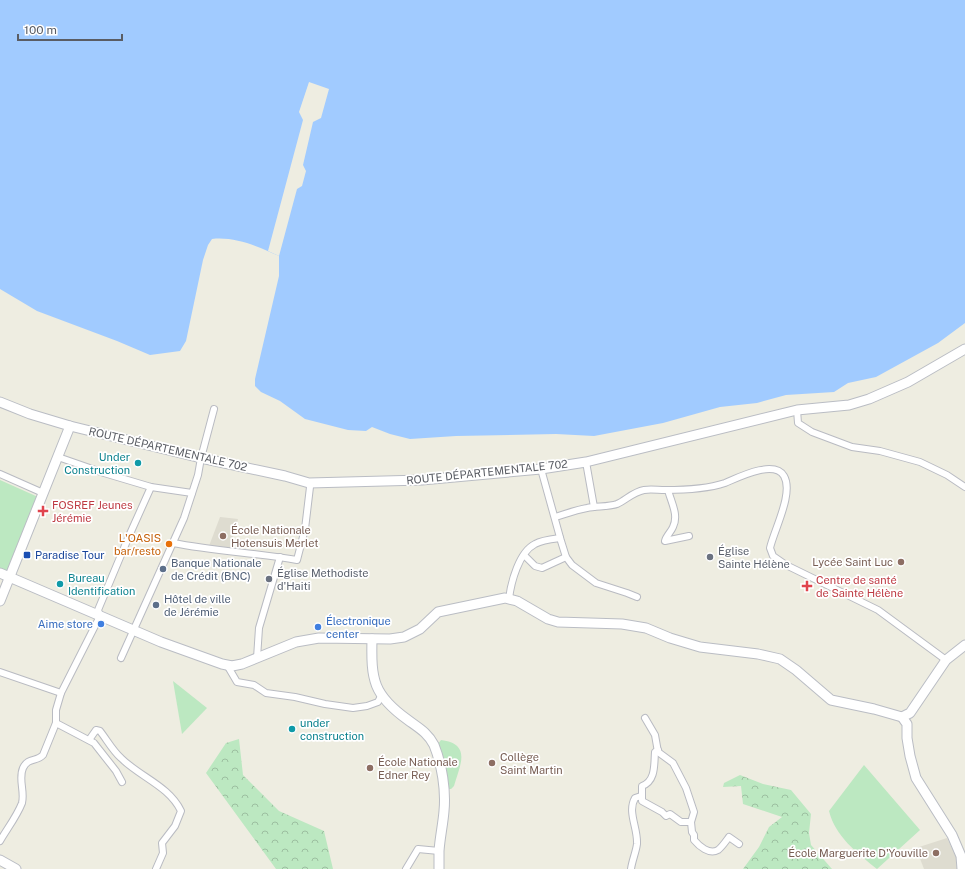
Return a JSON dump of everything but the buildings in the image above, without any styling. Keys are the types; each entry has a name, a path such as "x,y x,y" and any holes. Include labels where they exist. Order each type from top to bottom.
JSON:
{"street":[{"name":"ROUTE DÉPARTEMENTALE 702","path":"0,402 34,415 70,426 201,458 285,476 309,483 422,480 541,469 586,462 797,410 849,405 869,399 908,382 965,349"},
{"path":"121,658 184,518 198,475 214,409"},
{"path":"797,410 798,423 812,432 852,447 880,451 920,462 947,475 965,487"},
{"path":"0,601 70,426"},
{"path":"58,457 151,487 192,493"},
{"path":"586,462 594,507"},
{"path":"541,469 566,557 572,565 596,583 637,597"},
{"path":"555,518 584,508 617,504 633,494 643,490 668,490 712,486 724,483 745,474 764,470 776,470 780,472 786,481 787,488 784,503 770,548 773,556 786,565 878,610 946,660"},
{"path":"0,474 43,493"},
{"path":"173,543 198,548 297,560 305,529 310,486 309,483"},
{"path":"0,841 22,803 23,791 21,775 23,768 30,760 40,758 43,755 56,723 56,710 61,693 100,616 98,610 151,487"},
{"path":"668,490 675,517 673,528 665,540 667,541 689,536"},
{"path":"509,599 510,588 518,565 527,550 536,543 560,538"},
{"path":"524,555 533,562 535,566 542,568 566,557"},
{"path":"257,658 259,628 280,557"},
{"path":"0,573 161,642 232,666 242,664 296,642 319,638 390,639 404,637 420,629 438,612 493,599 505,598 517,601 558,622 616,624 646,628 670,638 700,647 758,654 780,660 796,670 831,700 874,709 902,717 907,724 907,738 916,778 952,834 961,856 962,869"},
{"path":"372,639 372,666 376,683 382,694 394,710 428,734 434,746 444,786 444,810 439,851 439,869"},
{"path":"902,717 910,713 946,660 965,645"},
{"path":"227,665 237,682 254,685 266,693 353,708 367,706 378,702 382,694"},
{"path":"0,672 61,693"},
{"path":"645,718 655,735 658,752 673,763 686,788 694,812 691,822 694,840 702,848 713,851 718,849 729,837 739,844"},
{"path":"56,723 94,743 116,771 122,782"},
{"path":"90,740 96,730 100,731 120,758 156,784 177,803 181,811 176,826 162,844 163,853 156,869"},
{"path":"658,750 655,752 655,764 651,778 642,786 642,801 662,812 666,816 670,814 681,822 691,822"},
{"path":"631,869 637,845 631,809 635,798 641,796"},
{"path":"406,869 418,849 439,851"},
{"path":"0,860 16,869"}],"shaded area":[{"name":"École Nationale Hotensuis Merlet","path":"220,517 238,519 236,526 234,527 232,548 209,546"},
{"name":"École Marguerite D'Youville","path":"947,838 956,857 957,869 924,869 916,848"}],"green space":[{"path":"0,480 38,497 8,572 0,569"},
{"path":"173,681 207,708 182,734"},
{"path":"239,739 243,775 279,811 324,831 333,869 276,869 206,773 226,743"},
{"path":"441,740 451,742 457,746 460,751 461,763 454,786 451,789 448,789 438,744"},
{"path":"864,765 920,830 877,869 855,850 842,836 836,828 829,811"},
{"path":"740,775 763,784 791,790 811,814 809,833 811,845 832,869 743,869 759,847 769,827 782,817 743,804 741,786 723,787 724,783"}],"water":[{"path":"0,0 965,0 965,323 938,343 876,377 848,383 834,392 786,395 757,403 720,407 663,423 594,436 556,434 456,436 410,439 390,434 372,427 366,431 348,430 305,419 280,401 261,392 255,386 255,379 279,276 279,256 264,249 229,239 212,239 208,245 203,260 186,341 180,351 150,355 37,311 0,289"}],"pier":[{"path":"309,82 329,89 321,118 313,122 303,165 306,171 302,186 297,189 279,256 268,251 303,120 299,112"}],"place":[{"name":"Under Construction","path":"138,463"},
{"name":"FOSREF Jeunes Jérémie","path":"43,511"},
{"name":"École Nationale Hotensuis Merlet","path":"223,536"},
{"name":"L'OASIS bar/resto","path":"169,544"},
{"name":"Paradise Tour","path":"27,555"},
{"name":"Église Sainte Hélène","path":"710,557"},
{"name":"Lycée Saint Luc","path":"901,562"},
{"name":"Banque Nationale de Crédit (BNC)","path":"163,569"},
{"name":"Église Methodiste d'Haiti","path":"269,579"},
{"name":"Bureau Identification","path":"60,584"},
{"name":"Centre de santé de Sainte Hélène","path":"807,586"},
{"name":"Hôtel de ville de Jérémie","path":"156,605"},
{"name":"Aime store","path":"101,624"},
{"name":"Électronique center","path":"318,627"},
{"name":"under construction","path":"292,729"},
{"name":"Collège Saint Martin","path":"492,763"},
{"name":"École Nationale Edner Rey","path":"370,768"},
{"name":"École Marguerite D'Youville","path":"936,853"}]}
